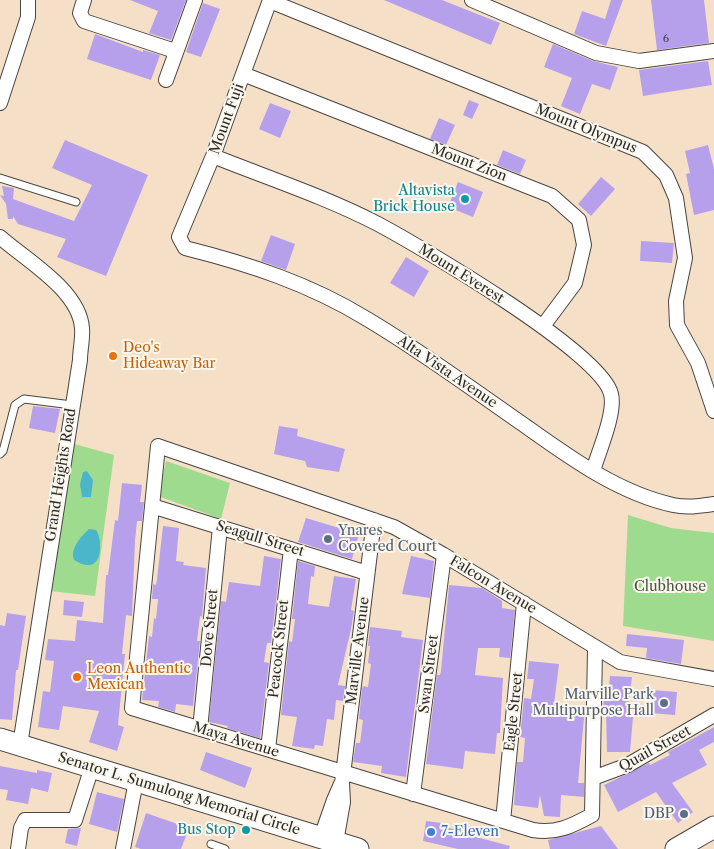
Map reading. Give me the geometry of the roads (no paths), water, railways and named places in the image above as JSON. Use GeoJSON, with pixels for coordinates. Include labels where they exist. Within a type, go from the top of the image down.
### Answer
{"type":"FeatureCollection","features":[{"type":"Feature","properties":{"kind":"main road","name":"Senator L. Sumulong Memorial Circle"},"geometry":{"type":"LineString","coordinates":[[0,739],[328,843],[358,849]]}},
{"type":"Feature","properties":{"kind":"main road"},"geometry":{"type":"LineString","coordinates":[[676,849],[714,828]]}},
{"type":"Feature","properties":{"kind":"street"},"geometry":{"type":"LineString","coordinates":[[0,103],[28,17],[28,0]]}},
{"type":"Feature","properties":{"kind":"street"},"geometry":{"type":"LineString","coordinates":[[84,0],[80,13],[84,21],[175,51]]}},
{"type":"Feature","properties":{"kind":"street"},"geometry":{"type":"LineString","coordinates":[[166,80],[195,0]]}},
{"type":"Feature","properties":{"kind":"street","name":"Mount Fuji"},"geometry":{"type":"LineString","coordinates":[[179,236],[214,156],[270,0]]}},
{"type":"Feature","properties":{"kind":"street","name":"Mount Olympus"},"geometry":{"type":"LineString","coordinates":[[270,0],[643,152],[666,175],[676,198],[685,258],[676,301],[677,325],[698,363],[714,411]]}},
{"type":"Feature","properties":{"kind":"street"},"geometry":{"type":"LineString","coordinates":[[472,0],[596,53],[639,61],[713,52]]}},
{"type":"Feature","properties":{"kind":"street","name":"Mount Zion"},"geometry":{"type":"LineString","coordinates":[[243,74],[552,196],[579,220],[584,245],[575,283],[543,326]]}},
{"type":"Feature","properties":{"kind":"street","name":"Mount Everest"},"geometry":{"type":"LineString","coordinates":[[214,156],[377,224],[461,273],[543,326],[601,375],[612,394],[610,414],[593,471]]}},
{"type":"Feature","properties":{"kind":"street","name":"Alta Vista Avenue"},"geometry":{"type":"LineString","coordinates":[[179,236],[185,248],[241,262],[312,289],[367,318],[593,471],[623,488],[672,505],[690,508],[714,504]]}},
{"type":"Feature","properties":{"kind":"street","name":"Grand Heights Road"},"geometry":{"type":"LineString","coordinates":[[0,237],[62,288],[76,307],[82,328],[80,360],[20,745]]}},
{"type":"Feature","properties":{"kind":"street","name":"Maya Avenue"},"geometry":{"type":"LineString","coordinates":[[158,446],[132,708],[268,749],[342,778],[414,794],[533,830],[553,832],[569,827],[592,815],[593,778]]}},
{"type":"Feature","properties":{"kind":"street","name":"Falcon Avenue"},"geometry":{"type":"LineString","coordinates":[[158,446],[374,520],[414,537],[524,603],[595,649],[629,665],[714,679]]}},
{"type":"Feature","properties":{"kind":"street","name":"Seagull Street"},"geometry":{"type":"LineString","coordinates":[[152,506],[367,573]]}},
{"type":"Feature","properties":{"kind":"street","name":"Marville Avenue"},"geometry":{"type":"LineString","coordinates":[[328,843],[334,800],[342,778],[374,520]]}},
{"type":"Feature","properties":{"kind":"street","name":"Dove Street"},"geometry":{"type":"LineString","coordinates":[[200,729],[220,527]]}},
{"type":"Feature","properties":{"kind":"street","name":"Peacock Street"},"geometry":{"type":"LineString","coordinates":[[268,749],[291,549]]}},
{"type":"Feature","properties":{"kind":"street","name":"Swan Street"},"geometry":{"type":"LineString","coordinates":[[414,794],[444,555]]}},
{"type":"Feature","properties":{"kind":"street","name":"Eagle Street"},"geometry":{"type":"LineString","coordinates":[[503,821],[524,603]]}},
{"type":"Feature","properties":{"kind":"street"},"geometry":{"type":"LineString","coordinates":[[593,778],[595,649]]}},
{"type":"Feature","properties":{"kind":"street","name":"Quail Street"},"geometry":{"type":"LineString","coordinates":[[593,778],[628,765],[714,715]]}},
{"type":"Feature","properties":{"kind":"street"},"geometry":{"type":"LineString","coordinates":[[18,849],[21,828],[25,820],[75,820],[92,767]]}},
{"type":"Feature","properties":{"kind":"street"},"geometry":{"type":"LineString","coordinates":[[123,849],[136,781]]}},
{"type":"Feature","properties":{"kind":"lane"},"geometry":{"type":"LineString","coordinates":[[0,178],[76,202]]}},
{"type":"Feature","properties":{"kind":"lane"},"geometry":{"type":"LineString","coordinates":[[0,454],[3,451],[15,405],[24,399],[72,405]]}},
{"type":"Feature","properties":{"kind":"lane"},"geometry":{"type":"LineString","coordinates":[[211,844],[225,849]]}},
{"type":"Feature","properties":{"kind":"water"},"geometry":{"type":"Polygon","coordinates":[[[87,471],[93,480],[91,497],[82,497],[80,484],[83,472],[87,471]]]}},
{"type":"Feature","properties":{"kind":"water"},"geometry":{"type":"Polygon","coordinates":[[[89,529],[96,530],[98,533],[100,553],[93,564],[88,565],[74,560],[73,556],[77,543],[89,529]]]}},
{"type":"Feature","properties":{"kind":"place","name":"Altavista Brick House"},"geometry":{"type":"Point","coordinates":[465,199]}},
{"type":"Feature","properties":{"kind":"place","name":"Deo's Hideaway Bar"},"geometry":{"type":"Point","coordinates":[113,356]}},
{"type":"Feature","properties":{"kind":"place","name":"Ynares Covered Court"},"geometry":{"type":"Point","coordinates":[328,539]}},
{"type":"Feature","properties":{"kind":"place","name":"Leon Authentic Mexican"},"geometry":{"type":"Point","coordinates":[77,677]}},
{"type":"Feature","properties":{"kind":"place","name":"Marville Park Multipurpose Hall"},"geometry":{"type":"Point","coordinates":[664,703]}},
{"type":"Feature","properties":{"kind":"place","name":"DBP"},"geometry":{"type":"Point","coordinates":[684,814]}},
{"type":"Feature","properties":{"kind":"place","name":"Bus Stop"},"geometry":{"type":"Point","coordinates":[246,830]}},
{"type":"Feature","properties":{"kind":"place","name":"7-Eleven"},"geometry":{"type":"Point","coordinates":[431,832]}},
{"type":"Feature","properties":{"kind":"park label","name":"Clubhouse"},"geometry":{"type":"Point","coordinates":[670,587]}}]}
